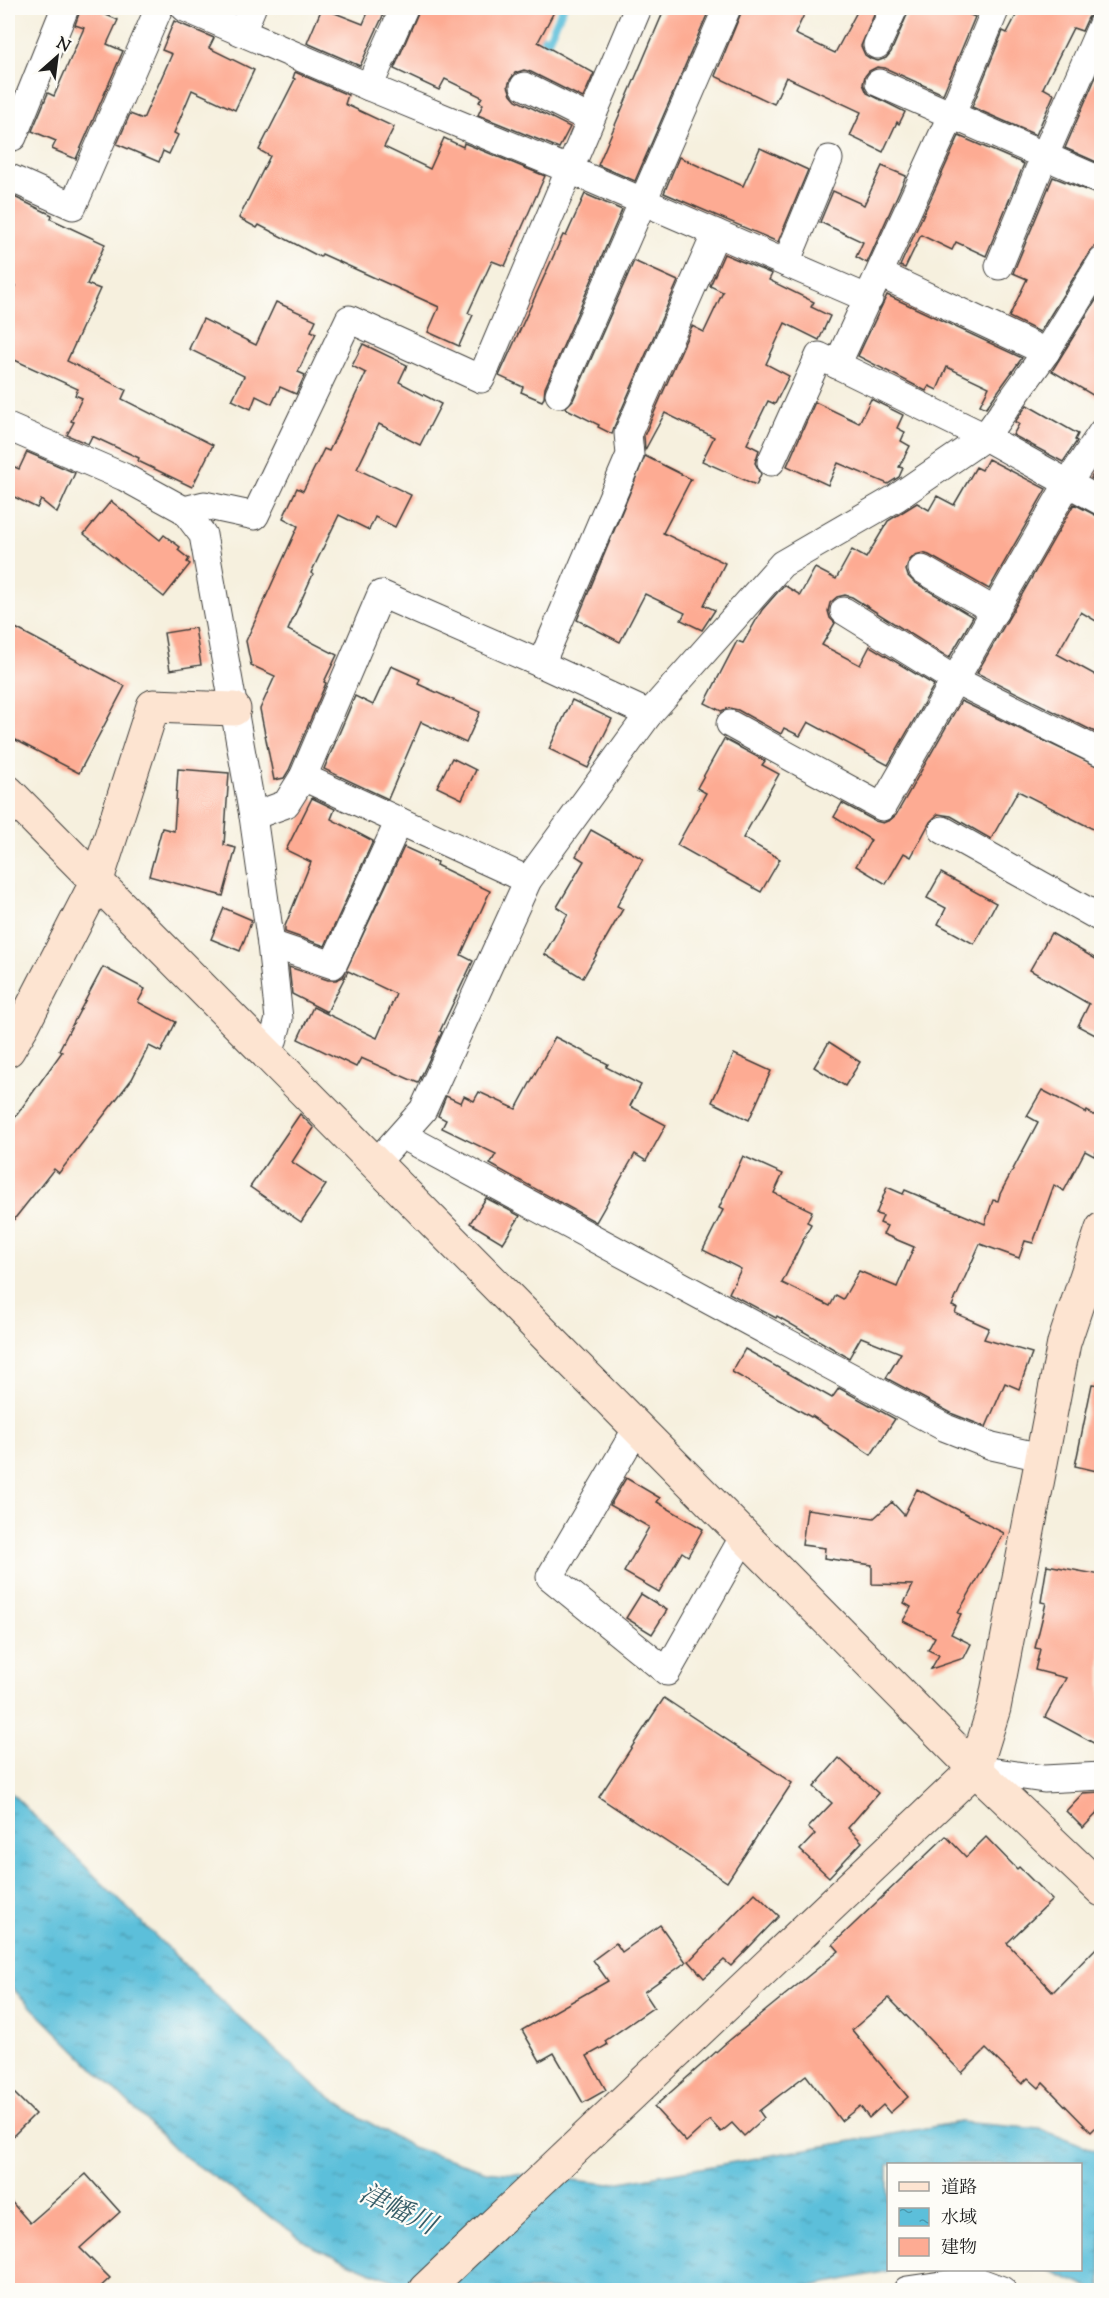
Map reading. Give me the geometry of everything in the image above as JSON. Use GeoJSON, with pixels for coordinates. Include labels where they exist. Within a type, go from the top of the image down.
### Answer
{"type":"FeatureCollection","features":[{"type":"Feature","properties":{"kind":"street"},"geometry":{"type":"LineString","coordinates":[[13,137],[65,8]]}},
{"type":"Feature","properties":{"kind":"street"},"geometry":{"type":"LineString","coordinates":[[8,177],[73,206],[159,8]]}},
{"type":"Feature","properties":{"kind":"street"},"geometry":{"type":"LineString","coordinates":[[185,8],[568,169],[868,299]]}},
{"type":"Feature","properties":{"kind":"street"},"geometry":{"type":"LineString","coordinates":[[242,32],[252,8]]}},
{"type":"Feature","properties":{"kind":"street"},"geometry":{"type":"LineString","coordinates":[[369,87],[404,8]]}},
{"type":"Feature","properties":{"kind":"street"},"geometry":{"type":"LineString","coordinates":[[184,510],[204,505],[255,516],[349,319],[482,379],[568,169],[638,8]]}},
{"type":"Feature","properties":{"kind":"street"},"geometry":{"type":"LineString","coordinates":[[559,394],[727,8]]}},
{"type":"Feature","properties":{"kind":"street"},"geometry":{"type":"LineString","coordinates":[[877,45],[894,8]]}},
{"type":"Feature","properties":{"kind":"street"},"geometry":{"type":"LineString","coordinates":[[837,365],[952,114],[996,8]]}},
{"type":"Feature","properties":{"kind":"street"},"geometry":{"type":"LineString","coordinates":[[999,266],[1101,24]]}},
{"type":"Feature","properties":{"kind":"street"},"geometry":{"type":"LineString","coordinates":[[879,83],[1101,181]]}},
{"type":"Feature","properties":{"kind":"street"},"geometry":{"type":"LineString","coordinates":[[524,86],[590,119]]}},
{"type":"Feature","properties":{"kind":"street"},"geometry":{"type":"LineString","coordinates":[[786,263],[830,159]]}},
{"type":"Feature","properties":{"kind":"street"},"geometry":{"type":"LineString","coordinates":[[541,664],[630,455],[628,433],[716,233]]}},
{"type":"Feature","properties":{"kind":"street"},"geometry":{"type":"LineString","coordinates":[[375,1164],[423,1110],[528,880],[649,714],[782,564],[896,498],[985,437],[1046,352],[1101,261]]}},
{"type":"Feature","properties":{"kind":"street"},"geometry":{"type":"LineString","coordinates":[[880,274],[1046,352]]}},
{"type":"Feature","properties":{"kind":"street"},"geometry":{"type":"LineString","coordinates":[[771,462],[774,430],[819,356],[985,437],[1101,502]]}},
{"type":"Feature","properties":{"kind":"street"},"geometry":{"type":"LineString","coordinates":[[8,427],[124,477],[184,510],[203,535],[253,816],[271,944],[279,1019],[269,1056]]}},
{"type":"Feature","properties":{"kind":"street"},"geometry":{"type":"LineString","coordinates":[[730,724],[882,807],[1068,483],[1101,432]]}},
{"type":"Feature","properties":{"kind":"street"},"geometry":{"type":"LineString","coordinates":[[922,569],[995,611]]}},
{"type":"Feature","properties":{"kind":"street"},"geometry":{"type":"LineString","coordinates":[[253,816],[286,804],[303,777],[381,594],[649,714]]}},
{"type":"Feature","properties":{"kind":"street"},"geometry":{"type":"LineString","coordinates":[[844,611],[955,680],[1101,753]]}},
{"type":"Feature","properties":{"kind":"street"},"geometry":{"type":"LineString","coordinates":[[8,1050],[96,883],[153,706],[234,709]]}},
{"type":"Feature","properties":{"kind":"street"},"geometry":{"type":"LineString","coordinates":[[303,777],[528,880]]}},
{"type":"Feature","properties":{"kind":"street"},"geometry":{"type":"LineString","coordinates":[[8,792],[744,1536],[975,1768],[1101,1890]]}},
{"type":"Feature","properties":{"kind":"street"},"geometry":{"type":"LineString","coordinates":[[271,944],[333,965],[399,821]]}},
{"type":"Feature","properties":{"kind":"street"},"geometry":{"type":"LineString","coordinates":[[943,830],[1101,919]]}},
{"type":"Feature","properties":{"kind":"street"},"geometry":{"type":"LineString","coordinates":[[402,1135],[946,1428],[992,1446],[1041,1457]]}},
{"type":"Feature","properties":{"kind":"street"},"geometry":{"type":"LineString","coordinates":[[425,2290],[975,1768],[994,1708],[1064,1343],[1101,1229]]}},
{"type":"Feature","properties":{"kind":"street"},"geometry":{"type":"LineString","coordinates":[[637,1428],[550,1577],[667,1672],[744,1536]]}},
{"type":"Feature","properties":{"kind":"street"},"geometry":{"type":"LineString","coordinates":[[975,1768],[1044,1779],[1101,1776]]}},
{"type":"Feature","properties":{"kind":"street"},"geometry":{"type":"LineString","coordinates":[[908,2290],[975,2280],[1002,2290]]}},
{"type":"Feature","properties":{"kind":"water","name":"津幡川"},"geometry":{"type":"Polygon","coordinates":[[[8,1790],[213,1993],[314,2086],[361,2118],[412,2147],[486,2171],[610,2184],[960,2122],[1040,2129],[1101,2152],[1101,2290],[1093,2290],[1051,2271],[1082,2271],[1082,2163],[887,2163],[888,2271],[792,2290],[423,2290],[384,2277],[315,2248],[177,2151],[8,1984],[8,1790]]]}},
{"type":"Feature","properties":{"kind":"building"},"geometry":{"type":"Polygon","coordinates":[[[81,8],[106,8],[104,14],[118,20],[107,44],[123,51],[76,159],[52,149],[56,141],[32,131],[48,93],[54,96],[84,28],[75,25],[81,8]]]}},
{"type":"Feature","properties":{"kind":"building"},"geometry":{"type":"Polygon","coordinates":[[[322,8],[363,24],[370,8],[386,9],[360,66],[307,43],[322,8]]]}},
{"type":"Feature","properties":{"kind":"building"},"geometry":{"type":"Polygon","coordinates":[[[420,8],[556,8],[538,42],[594,73],[583,98],[524,70],[515,73],[508,86],[516,100],[570,127],[559,148],[478,115],[483,104],[479,102],[482,97],[445,79],[439,90],[394,69],[420,8]]]}},
{"type":"Feature","properties":{"kind":"building"},"geometry":{"type":"Polygon","coordinates":[[[665,8],[710,8],[635,181],[598,165],[665,8]]]}},
{"type":"Feature","properties":{"kind":"building"},"geometry":{"type":"Polygon","coordinates":[[[743,8],[807,8],[795,34],[835,53],[859,8],[877,8],[861,46],[865,55],[878,61],[886,58],[891,52],[910,8],[955,8],[975,17],[943,94],[885,68],[877,67],[865,76],[863,84],[867,93],[905,112],[899,124],[897,122],[883,152],[850,136],[861,112],[786,77],[774,104],[715,76],[743,8]]]}},
{"type":"Feature","properties":{"kind":"building"},"geometry":{"type":"Polygon","coordinates":[[[1020,8],[1096,8],[1082,31],[1073,28],[1043,88],[1054,94],[1036,135],[972,107],[1003,31],[1007,33],[1020,8]]]}},
{"type":"Feature","properties":{"kind":"building"},"geometry":{"type":"Polygon","coordinates":[[[174,21],[214,38],[209,48],[254,70],[235,110],[192,90],[174,133],[178,135],[169,154],[163,151],[159,162],[117,144],[130,114],[143,119],[172,54],[162,50],[174,21]]]}},
{"type":"Feature","properties":{"kind":"building"},"geometry":{"type":"Polygon","coordinates":[[[1101,65],[1101,164],[1065,148],[1101,65]]]}},
{"type":"Feature","properties":{"kind":"building"},"geometry":{"type":"Polygon","coordinates":[[[295,72],[348,95],[345,104],[394,127],[384,147],[430,169],[444,138],[463,147],[464,143],[545,176],[505,266],[492,261],[468,313],[473,315],[459,346],[428,332],[439,307],[322,254],[320,257],[259,225],[257,228],[239,218],[270,156],[259,150],[295,79],[293,78],[295,72]]]}},
{"type":"Feature","properties":{"kind":"building"},"geometry":{"type":"Polygon","coordinates":[[[959,136],[1024,164],[986,256],[956,242],[952,250],[921,235],[905,268],[900,266],[959,136]]]}},
{"type":"Feature","properties":{"kind":"building"},"geometry":{"type":"Polygon","coordinates":[[[760,148],[808,170],[778,242],[664,193],[679,157],[743,186],[760,148]]]}},
{"type":"Feature","properties":{"kind":"building"},"geometry":{"type":"Polygon","coordinates":[[[882,166],[906,176],[867,263],[856,257],[863,242],[820,222],[833,191],[864,205],[882,166]]]}},
{"type":"Feature","properties":{"kind":"building"},"geometry":{"type":"Polygon","coordinates":[[[1053,177],[1101,196],[1101,245],[1094,247],[1089,253],[1040,332],[1009,317],[1027,279],[1013,273],[1053,177]]]}},
{"type":"Feature","properties":{"kind":"building"},"geometry":{"type":"Polygon","coordinates":[[[8,194],[52,215],[51,219],[105,244],[87,284],[100,289],[67,361],[126,390],[122,399],[213,445],[192,487],[92,436],[88,444],[67,435],[82,398],[75,395],[78,389],[8,357],[8,304],[16,286],[8,282],[8,194]]]}},
{"type":"Feature","properties":{"kind":"building"},"geometry":{"type":"Polygon","coordinates":[[[585,194],[622,210],[545,388],[542,401],[521,392],[523,387],[499,376],[563,235],[566,236],[585,194]]]}},
{"type":"Feature","properties":{"kind":"building"},"geometry":{"type":"Polygon","coordinates":[[[724,254],[772,274],[769,280],[814,302],[811,307],[830,316],[819,340],[785,323],[766,364],[789,376],[775,404],[768,401],[747,444],[759,450],[755,463],[761,474],[756,485],[702,461],[714,437],[665,413],[645,450],[644,436],[692,326],[704,332],[723,292],[710,286],[724,254]]]}},
{"type":"Feature","properties":{"kind":"building"},"geometry":{"type":"Polygon","coordinates":[[[634,261],[678,281],[612,434],[565,408],[573,400],[634,261]]]}},
{"type":"Feature","properties":{"kind":"building"},"geometry":{"type":"Polygon","coordinates":[[[1101,292],[1101,400],[1052,371],[1101,292]]]}},
{"type":"Feature","properties":{"kind":"building"},"geometry":{"type":"Polygon","coordinates":[[[887,295],[1022,358],[986,408],[980,405],[989,387],[947,367],[937,390],[929,386],[926,391],[858,356],[887,295]]]}},
{"type":"Feature","properties":{"kind":"building"},"geometry":{"type":"Polygon","coordinates":[[[276,302],[316,320],[311,331],[316,333],[298,372],[305,375],[296,394],[280,387],[272,404],[256,396],[251,409],[232,400],[244,376],[189,349],[203,319],[256,345],[276,302]]]}},
{"type":"Feature","properties":{"kind":"building"},"geometry":{"type":"Polygon","coordinates":[[[363,344],[407,365],[399,382],[441,404],[420,445],[379,424],[357,469],[411,495],[395,527],[375,517],[369,530],[339,515],[311,573],[313,574],[288,630],[337,655],[289,770],[284,778],[274,780],[260,709],[275,676],[251,665],[246,641],[298,526],[283,518],[297,488],[303,491],[324,449],[329,451],[366,373],[352,366],[363,344]]]}},
{"type":"Feature","properties":{"kind":"building"},"geometry":{"type":"Polygon","coordinates":[[[871,399],[903,415],[897,428],[905,432],[901,441],[910,446],[899,467],[903,468],[899,477],[888,484],[838,463],[828,485],[787,466],[815,402],[859,423],[871,399]]]}},
{"type":"Feature","properties":{"kind":"building"},"geometry":{"type":"Polygon","coordinates":[[[1027,405],[1078,434],[1075,440],[1077,441],[1063,462],[1013,435],[1019,424],[1015,422],[1027,405]]]}},
{"type":"Feature","properties":{"kind":"building"},"geometry":{"type":"Polygon","coordinates":[[[27,452],[75,473],[57,513],[41,500],[37,508],[8,494],[8,464],[19,469],[27,452]]]}},
{"type":"Feature","properties":{"kind":"building"},"geometry":{"type":"Polygon","coordinates":[[[645,456],[691,479],[663,533],[725,563],[704,605],[715,610],[702,630],[681,620],[685,613],[645,594],[620,642],[577,620],[645,456]]]}},
{"type":"Feature","properties":{"kind":"building"},"geometry":{"type":"Polygon","coordinates":[[[988,459],[1046,489],[989,589],[929,555],[923,553],[915,555],[909,561],[906,570],[914,582],[973,617],[949,658],[852,597],[845,595],[837,597],[830,603],[828,611],[835,623],[822,645],[860,665],[870,646],[934,685],[888,765],[808,722],[800,736],[784,728],[781,734],[738,710],[729,708],[721,711],[705,703],[737,641],[743,643],[762,610],[784,585],[800,595],[815,568],[836,579],[852,550],[866,558],[888,521],[917,503],[929,510],[937,496],[954,505],[976,467],[982,470],[988,459]]]}},
{"type":"Feature","properties":{"kind":"building"},"geometry":{"type":"Polygon","coordinates":[[[1101,461],[1101,484],[1091,478],[1101,461]]]}},
{"type":"Feature","properties":{"kind":"building"},"geometry":{"type":"Polygon","coordinates":[[[111,501],[160,540],[164,535],[180,547],[178,550],[189,559],[187,562],[190,564],[164,597],[84,534],[111,501]]]}},
{"type":"Feature","properties":{"kind":"building"},"geometry":{"type":"Polygon","coordinates":[[[1074,504],[1101,518],[1101,624],[1081,612],[1057,654],[1101,678],[1101,735],[977,673],[1074,504]]]}},
{"type":"Feature","properties":{"kind":"building"},"geometry":{"type":"Polygon","coordinates":[[[8,624],[125,686],[79,773],[8,736],[8,624]]]}},
{"type":"Feature","properties":{"kind":"building"},"geometry":{"type":"Polygon","coordinates":[[[195,628],[201,665],[170,670],[164,633],[195,628]]]}},
{"type":"Feature","properties":{"kind":"building"},"geometry":{"type":"Polygon","coordinates":[[[391,666],[420,679],[418,684],[480,712],[466,743],[421,722],[388,799],[324,769],[355,696],[373,705],[391,666]]]}},
{"type":"Feature","properties":{"kind":"building"},"geometry":{"type":"Polygon","coordinates":[[[572,700],[612,719],[588,768],[549,749],[572,700]]]}},
{"type":"Feature","properties":{"kind":"building"},"geometry":{"type":"Polygon","coordinates":[[[961,701],[1101,768],[1101,833],[1018,791],[991,839],[951,816],[938,814],[930,822],[911,857],[904,853],[886,884],[856,866],[871,840],[834,817],[842,803],[883,823],[896,815],[961,701]]]}},
{"type":"Feature","properties":{"kind":"building"},"geometry":{"type":"Polygon","coordinates":[[[724,739],[765,761],[762,765],[779,774],[743,838],[780,859],[761,892],[677,845],[706,793],[697,788],[724,739]]]}},
{"type":"Feature","properties":{"kind":"building"},"geometry":{"type":"Polygon","coordinates":[[[452,758],[476,770],[462,799],[437,787],[452,758]]]}},
{"type":"Feature","properties":{"kind":"building"},"geometry":{"type":"Polygon","coordinates":[[[178,769],[229,773],[224,845],[236,848],[223,896],[149,876],[162,828],[174,831],[178,769]]]}},
{"type":"Feature","properties":{"kind":"building"},"geometry":{"type":"Polygon","coordinates":[[[312,798],[335,809],[331,819],[373,841],[325,946],[285,932],[285,926],[311,862],[286,850],[312,798]]]}},
{"type":"Feature","properties":{"kind":"building"},"geometry":{"type":"Polygon","coordinates":[[[591,830],[643,859],[617,906],[623,909],[583,978],[544,954],[568,914],[557,907],[584,861],[576,856],[591,830]]]}},
{"type":"Feature","properties":{"kind":"building"},"geometry":{"type":"Polygon","coordinates":[[[404,847],[490,891],[461,955],[473,961],[418,1083],[361,1058],[356,1067],[298,1039],[313,1007],[377,1038],[396,994],[348,971],[327,1012],[292,994],[289,967],[328,980],[343,977],[404,847]]]}},
{"type":"Feature","properties":{"kind":"building"},"geometry":{"type":"Polygon","coordinates":[[[941,873],[996,903],[974,944],[938,924],[946,908],[927,898],[941,873]]]}},
{"type":"Feature","properties":{"kind":"building"},"geometry":{"type":"Polygon","coordinates":[[[224,908],[252,920],[240,951],[211,939],[224,908]]]}},
{"type":"Feature","properties":{"kind":"building"},"geometry":{"type":"Polygon","coordinates":[[[1051,933],[1101,962],[1101,1038],[1078,1026],[1089,1004],[1030,970],[1051,933]]]}},
{"type":"Feature","properties":{"kind":"building"},"geometry":{"type":"Polygon","coordinates":[[[103,967],[145,989],[138,1002],[176,1022],[161,1052],[149,1046],[132,1079],[59,1173],[54,1169],[8,1227],[8,1127],[62,1052],[59,1050],[103,967]]]}},
{"type":"Feature","properties":{"kind":"building"},"geometry":{"type":"Polygon","coordinates":[[[555,1037],[608,1064],[606,1067],[641,1085],[630,1106],[666,1125],[646,1161],[635,1154],[596,1222],[490,1164],[496,1154],[442,1128],[446,1120],[438,1116],[446,1096],[461,1103],[464,1096],[474,1101],[479,1092],[516,1109],[555,1037]]]}},
{"type":"Feature","properties":{"kind":"building"},"geometry":{"type":"Polygon","coordinates":[[[829,1042],[860,1062],[845,1086],[814,1067],[829,1042]]]}},
{"type":"Feature","properties":{"kind":"building"},"geometry":{"type":"Polygon","coordinates":[[[734,1054],[771,1071],[749,1120],[712,1102],[734,1054]]]}},
{"type":"Feature","properties":{"kind":"building"},"geometry":{"type":"Polygon","coordinates":[[[1042,1090],[1101,1119],[1101,1142],[1094,1156],[1085,1151],[1064,1191],[1054,1185],[1033,1243],[1025,1241],[1019,1258],[980,1244],[952,1306],[957,1308],[955,1313],[989,1328],[984,1339],[1032,1353],[1019,1389],[1005,1383],[986,1427],[953,1414],[886,1378],[901,1353],[861,1337],[849,1358],[777,1316],[776,1318],[729,1293],[741,1269],[703,1250],[723,1210],[719,1208],[743,1156],[783,1174],[774,1193],[812,1211],[807,1222],[811,1224],[782,1283],[830,1306],[836,1295],[843,1299],[859,1271],[897,1287],[914,1247],[883,1234],[887,1226],[880,1223],[883,1216],[876,1214],[887,1187],[903,1194],[905,1190],[985,1224],[993,1200],[998,1201],[1038,1122],[1027,1116],[1042,1090]]]}},
{"type":"Feature","properties":{"kind":"building"},"geometry":{"type":"Polygon","coordinates":[[[300,1114],[314,1128],[292,1162],[326,1185],[301,1222],[250,1187],[300,1114]]]}},
{"type":"Feature","properties":{"kind":"building"},"geometry":{"type":"Polygon","coordinates":[[[486,1198],[520,1216],[503,1243],[470,1223],[486,1198]]]}},
{"type":"Feature","properties":{"kind":"building"},"geometry":{"type":"Polygon","coordinates":[[[745,1349],[832,1398],[839,1388],[895,1419],[871,1455],[812,1416],[732,1372],[745,1349]]]}},
{"type":"Feature","properties":{"kind":"building"},"geometry":{"type":"Polygon","coordinates":[[[1092,1384],[1101,1385],[1101,1472],[1075,1466],[1092,1384]]]}},
{"type":"Feature","properties":{"kind":"building"},"geometry":{"type":"Polygon","coordinates":[[[626,1478],[660,1498],[657,1502],[703,1529],[688,1556],[682,1552],[659,1592],[624,1572],[649,1527],[610,1505],[626,1478]]]}},
{"type":"Feature","properties":{"kind":"building"},"geometry":{"type":"Polygon","coordinates":[[[917,1489],[1004,1533],[958,1613],[961,1614],[951,1634],[971,1644],[964,1658],[931,1669],[939,1655],[928,1650],[935,1637],[903,1621],[911,1607],[904,1603],[913,1585],[872,1584],[872,1565],[824,1558],[825,1548],[802,1545],[807,1509],[874,1518],[892,1502],[904,1515],[917,1489]]]}},
{"type":"Feature","properties":{"kind":"building"},"geometry":{"type":"Polygon","coordinates":[[[1047,1565],[1101,1575],[1101,1747],[1045,1717],[1066,1678],[1035,1670],[1040,1649],[1035,1648],[1046,1603],[1041,1602],[1047,1565]]]}},
{"type":"Feature","properties":{"kind":"building"},"geometry":{"type":"Polygon","coordinates":[[[641,1594],[667,1610],[652,1634],[626,1618],[641,1594]]]}},
{"type":"Feature","properties":{"kind":"building"},"geometry":{"type":"Polygon","coordinates":[[[664,1698],[792,1783],[727,1882],[599,1797],[664,1698]]]}},
{"type":"Feature","properties":{"kind":"building"},"geometry":{"type":"Polygon","coordinates":[[[839,1758],[878,1793],[848,1828],[862,1842],[829,1877],[800,1850],[815,1834],[808,1828],[832,1803],[814,1787],[839,1758]]]}},
{"type":"Feature","properties":{"kind":"building"},"geometry":{"type":"Polygon","coordinates":[[[1101,1792],[1101,1809],[1083,1828],[1066,1811],[1083,1793],[1101,1792]]]}},
{"type":"Feature","properties":{"kind":"building"},"geometry":{"type":"Polygon","coordinates":[[[946,1836],[966,1857],[986,1837],[1052,1900],[1007,1943],[1053,1992],[1101,1943],[1101,2122],[1091,2132],[1043,2083],[1039,2088],[1028,2078],[1022,2084],[986,2049],[962,2073],[889,1998],[852,2030],[908,2097],[890,2113],[883,2105],[869,2118],[860,2106],[841,2121],[806,2075],[759,2111],[764,2118],[744,2136],[732,2123],[721,2132],[710,2120],[686,2142],[654,2107],[726,2043],[839,1951],[833,1944],[946,1836]]]}},
{"type":"Feature","properties":{"kind":"building"},"geometry":{"type":"Polygon","coordinates":[[[755,1893],[779,1916],[731,1966],[724,1960],[704,1978],[689,1961],[755,1893]]]}},
{"type":"Feature","properties":{"kind":"building"},"geometry":{"type":"Polygon","coordinates":[[[660,1925],[686,1962],[644,1992],[654,2007],[605,2041],[607,2045],[587,2056],[606,2090],[583,2103],[554,2053],[540,2061],[522,2030],[608,1981],[593,1960],[616,1943],[622,1952],[660,1925]]]}},
{"type":"Feature","properties":{"kind":"building"},"geometry":{"type":"Polygon","coordinates":[[[8,2087],[35,2114],[8,2141],[8,2087]]]}},
{"type":"Feature","properties":{"kind":"building"},"geometry":{"type":"Polygon","coordinates":[[[86,2174],[120,2212],[80,2248],[110,2278],[97,2290],[8,2290],[8,2198],[30,2223],[86,2174]]]}},
{"type":"Feature","properties":{"kind":"waterway"},"geometry":{"type":"LineString","coordinates":[[531,32],[548,40],[563,8]]}}]}
